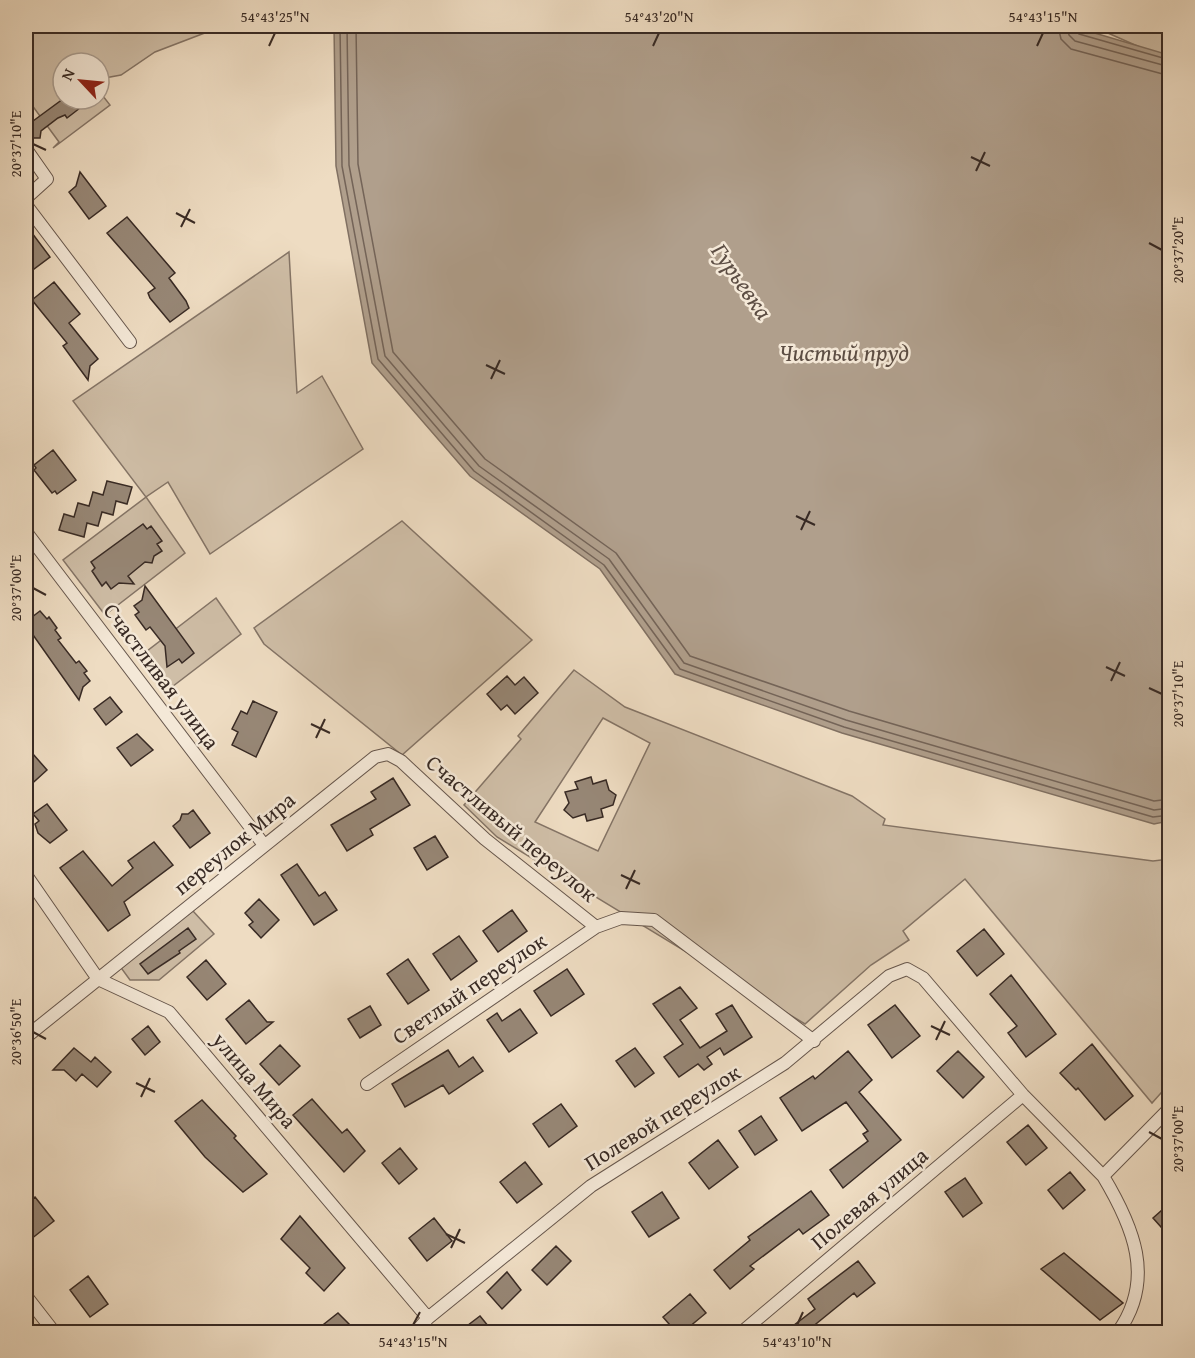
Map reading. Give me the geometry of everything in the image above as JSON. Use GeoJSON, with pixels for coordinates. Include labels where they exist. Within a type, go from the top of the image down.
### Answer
{"type":"FeatureCollection","features":[{"type":"Feature","properties":{"kind":"street"},"geometry":{"type":"LineString","coordinates":[[26,149],[47,179],[26,198]]}},
{"type":"Feature","properties":{"kind":"street"},"geometry":{"type":"LineString","coordinates":[[26,205],[130,342]]}},
{"type":"Feature","properties":{"kind":"street","name":"Счастливая улица"},"geometry":{"type":"LineString","coordinates":[[26,532],[264,845]]}},
{"type":"Feature","properties":{"kind":"street","name":"переулок Мира"},"geometry":{"type":"LineString","coordinates":[[26,1037],[375,757],[388,754],[400,761]]}},
{"type":"Feature","properties":{"kind":"street","name":"Счастливый переулок"},"geometry":{"type":"LineString","coordinates":[[400,761],[485,839],[596,927]]}},
{"type":"Feature","properties":{"kind":"street"},"geometry":{"type":"LineString","coordinates":[[26,874],[98,980]]}},
{"type":"Feature","properties":{"kind":"street","name":"Светлый переулок"},"geometry":{"type":"LineString","coordinates":[[367,1084],[596,927],[621,918],[654,920],[814,1041]]}},
{"type":"Feature","properties":{"kind":"street","name":"Полевой переулок"},"geometry":{"type":"LineString","coordinates":[[428,1318],[591,1186],[692,1124],[814,1041],[889,976],[907,969],[923,978],[1023,1095]]}},
{"type":"Feature","properties":{"kind":"street","name":"улица Мира"},"geometry":{"type":"LineString","coordinates":[[98,980],[169,1012],[428,1318]]}},
{"type":"Feature","properties":{"kind":"street"},"geometry":{"type":"LineString","coordinates":[[1023,1095],[1103,1176],[1125,1213],[1134,1246],[1137,1292],[1128,1319],[1118,1332]]}},
{"type":"Feature","properties":{"kind":"street","name":"Полевая улица"},"geometry":{"type":"LineString","coordinates":[[742,1332],[1023,1095]]}},
{"type":"Feature","properties":{"kind":"street"},"geometry":{"type":"LineString","coordinates":[[1103,1176],[1170,1108]]}},
{"type":"Feature","properties":{"kind":"street"},"geometry":{"type":"LineString","coordinates":[[26,1296],[54,1332]]}},
{"type":"Feature","properties":{"kind":"street"},"geometry":{"type":"LineString","coordinates":[[416,1332],[428,1318]]}},
{"type":"Feature","properties":{"kind":"shaded area"},"geometry":{"type":"Polygon","coordinates":[[[26,26],[223,26],[155,52],[121,75],[111,77],[111,51],[51,51],[51,111],[102,111],[53,148],[59,142],[26,97],[26,26]]]}},
{"type":"Feature","properties":{"kind":"shaded area"},"geometry":{"type":"Polygon","coordinates":[[[1092,26],[1169,26],[1169,60],[1092,26]]]}},
{"type":"Feature","properties":{"kind":"shaded area"},"geometry":{"type":"Polygon","coordinates":[[[289,252],[297,393],[322,376],[363,449],[210,554],[168,482],[146,497],[73,401],[289,252]]]}},
{"type":"Feature","properties":{"kind":"shaded area"},"geometry":{"type":"Polygon","coordinates":[[[146,497],[185,553],[105,615],[63,560],[146,497]]]}},
{"type":"Feature","properties":{"kind":"shaded area"},"geometry":{"type":"Polygon","coordinates":[[[402,521],[532,640],[402,755],[264,644],[254,628],[402,521]]]}},
{"type":"Feature","properties":{"kind":"shaded area"},"geometry":{"type":"Polygon","coordinates":[[[216,598],[241,634],[164,693],[138,658],[216,598]]]}},
{"type":"Feature","properties":{"kind":"shaded area"},"geometry":{"type":"Polygon","coordinates":[[[574,670],[625,707],[852,796],[885,819],[883,825],[1153,861],[1169,859],[1169,1084],[1152,1103],[965,879],[903,931],[909,940],[871,965],[805,1024],[497,837],[464,805],[521,739],[518,736],[574,670]],[[603,718],[535,822],[598,851],[650,743],[603,718]]]}},
{"type":"Feature","properties":{"kind":"shaded area"},"geometry":{"type":"Polygon","coordinates":[[[193,911],[214,934],[159,980],[130,980],[119,965],[193,911]]]}},
{"type":"Feature","properties":{"kind":"water","name":"Чистый пруд"},"geometry":{"type":"Polygon","coordinates":[[[334,26],[1071,26],[1169,55],[1169,821],[1154,824],[842,733],[675,674],[600,569],[470,476],[372,363],[336,166],[334,26]]]}},
{"type":"Feature","properties":{"kind":"building"},"geometry":{"type":"Polygon","coordinates":[[[51,108],[51,111],[76,111],[67,118],[65,115],[58,118],[41,131],[40,138],[26,138],[26,111],[33,121],[51,108]]]}},
{"type":"Feature","properties":{"kind":"building"},"geometry":{"type":"Polygon","coordinates":[[[80,172],[106,206],[89,219],[69,192],[76,186],[80,172]]]}},
{"type":"Feature","properties":{"kind":"building"},"geometry":{"type":"Polygon","coordinates":[[[127,217],[175,273],[169,278],[189,308],[170,322],[150,298],[148,293],[155,288],[107,233],[127,217]]]}},
{"type":"Feature","properties":{"kind":"building"},"geometry":{"type":"Polygon","coordinates":[[[26,225],[50,257],[26,275],[26,225]]]}},
{"type":"Feature","properties":{"kind":"building"},"geometry":{"type":"Polygon","coordinates":[[[54,282],[80,314],[69,323],[98,359],[90,366],[88,380],[63,346],[67,343],[32,300],[54,282]]]}},
{"type":"Feature","properties":{"kind":"building"},"geometry":{"type":"Polygon","coordinates":[[[53,450],[76,480],[57,494],[55,491],[52,493],[34,470],[36,468],[34,465],[53,450]]]}},
{"type":"Feature","properties":{"kind":"building"},"geometry":{"type":"Polygon","coordinates":[[[107,481],[132,487],[127,504],[116,501],[113,515],[102,512],[98,526],[87,523],[84,537],[59,530],[64,514],[74,517],[78,503],[89,506],[93,492],[103,495],[107,481]]]}},
{"type":"Feature","properties":{"kind":"building"},"geometry":{"type":"Polygon","coordinates":[[[143,524],[147,529],[151,526],[162,541],[157,544],[162,551],[154,556],[152,563],[145,562],[128,576],[134,584],[119,583],[111,589],[106,582],[102,586],[92,571],[95,568],[91,562],[143,524]]]}},
{"type":"Feature","properties":{"kind":"building"},"geometry":{"type":"Polygon","coordinates":[[[145,586],[194,653],[182,663],[179,659],[167,667],[165,646],[150,627],[146,630],[135,615],[139,612],[134,606],[142,600],[145,586]]]}},
{"type":"Feature","properties":{"kind":"building"},"geometry":{"type":"Polygon","coordinates":[[[40,611],[47,619],[49,617],[57,628],[55,630],[61,638],[58,640],[76,663],[79,661],[87,671],[84,673],[90,681],[83,687],[79,700],[26,625],[26,616],[32,617],[40,611]]]}},
{"type":"Feature","properties":{"kind":"building"},"geometry":{"type":"Polygon","coordinates":[[[507,676],[515,685],[524,677],[538,693],[515,714],[507,705],[501,710],[487,694],[507,676]]]}},
{"type":"Feature","properties":{"kind":"building"},"geometry":{"type":"Polygon","coordinates":[[[110,697],[122,712],[106,725],[94,709],[110,697]]]}},
{"type":"Feature","properties":{"kind":"building"},"geometry":{"type":"Polygon","coordinates":[[[253,701],[277,712],[256,757],[232,745],[238,732],[232,729],[241,711],[247,714],[253,701]]]}},
{"type":"Feature","properties":{"kind":"building"},"geometry":{"type":"Polygon","coordinates":[[[137,734],[153,750],[131,766],[117,748],[137,734]]]}},
{"type":"Feature","properties":{"kind":"building"},"geometry":{"type":"Polygon","coordinates":[[[26,746],[47,770],[26,789],[26,746]]]}},
{"type":"Feature","properties":{"kind":"building"},"geometry":{"type":"Polygon","coordinates":[[[591,777],[593,784],[606,780],[609,790],[616,795],[613,805],[601,809],[603,817],[587,821],[585,814],[573,818],[564,810],[569,803],[565,792],[578,789],[575,782],[591,777]]]}},
{"type":"Feature","properties":{"kind":"building"},"geometry":{"type":"Polygon","coordinates":[[[393,778],[410,805],[370,829],[373,835],[347,851],[331,825],[376,799],[371,792],[393,778]]]}},
{"type":"Feature","properties":{"kind":"building"},"geometry":{"type":"Polygon","coordinates":[[[47,804],[67,830],[50,843],[38,833],[35,824],[39,821],[33,814],[47,804]]]}},
{"type":"Feature","properties":{"kind":"building"},"geometry":{"type":"Polygon","coordinates":[[[193,810],[210,833],[190,848],[173,826],[180,820],[182,814],[188,814],[193,810]]]}},
{"type":"Feature","properties":{"kind":"building"},"geometry":{"type":"Polygon","coordinates":[[[435,836],[448,857],[427,870],[414,848],[435,836]]]}},
{"type":"Feature","properties":{"kind":"building"},"geometry":{"type":"Polygon","coordinates":[[[154,842],[173,865],[124,902],[130,915],[108,931],[60,868],[83,851],[112,886],[133,868],[128,861],[154,842]]]}},
{"type":"Feature","properties":{"kind":"building"},"geometry":{"type":"Polygon","coordinates":[[[297,864],[319,896],[325,892],[337,910],[314,925],[281,875],[297,864]]]}},
{"type":"Feature","properties":{"kind":"building"},"geometry":{"type":"Polygon","coordinates":[[[259,899],[279,920],[261,938],[249,925],[253,922],[245,913],[259,899]]]}},
{"type":"Feature","properties":{"kind":"building"},"geometry":{"type":"Polygon","coordinates":[[[512,910],[527,931],[498,952],[483,931],[512,910]]]}},
{"type":"Feature","properties":{"kind":"building"},"geometry":{"type":"Polygon","coordinates":[[[188,928],[196,939],[179,951],[180,953],[148,974],[140,964],[188,928]]]}},
{"type":"Feature","properties":{"kind":"building"},"geometry":{"type":"Polygon","coordinates":[[[984,929],[1004,954],[977,976],[957,951],[984,929]]]}},
{"type":"Feature","properties":{"kind":"building"},"geometry":{"type":"Polygon","coordinates":[[[459,936],[477,961],[451,980],[433,954],[459,936]]]}},
{"type":"Feature","properties":{"kind":"building"},"geometry":{"type":"Polygon","coordinates":[[[408,959],[429,990],[408,1004],[387,974],[408,959]]]}},
{"type":"Feature","properties":{"kind":"building"},"geometry":{"type":"Polygon","coordinates":[[[206,960],[226,984],[207,1000],[187,977],[206,960]]]}},
{"type":"Feature","properties":{"kind":"building"},"geometry":{"type":"Polygon","coordinates":[[[567,969],[584,994],[551,1016],[534,991],[567,969]]]}},
{"type":"Feature","properties":{"kind":"building"},"geometry":{"type":"Polygon","coordinates":[[[1011,975],[1056,1034],[1026,1057],[1008,1033],[1017,1026],[990,994],[1011,975]]]}},
{"type":"Feature","properties":{"kind":"building"},"geometry":{"type":"Polygon","coordinates":[[[680,987],[697,1008],[680,1020],[700,1048],[727,1031],[716,1014],[732,1005],[752,1037],[724,1055],[720,1048],[707,1057],[712,1064],[704,1070],[698,1064],[679,1077],[664,1057],[683,1044],[653,1004],[680,987]]]}},
{"type":"Feature","properties":{"kind":"building"},"geometry":{"type":"Polygon","coordinates":[[[249,1000],[267,1022],[273,1022],[246,1044],[226,1019],[249,1000]]]}},
{"type":"Feature","properties":{"kind":"building"},"geometry":{"type":"Polygon","coordinates":[[[895,1005],[920,1036],[892,1058],[868,1025],[895,1005]]]}},
{"type":"Feature","properties":{"kind":"building"},"geometry":{"type":"Polygon","coordinates":[[[370,1006],[381,1025],[360,1038],[348,1019],[370,1006]]]}},
{"type":"Feature","properties":{"kind":"building"},"geometry":{"type":"Polygon","coordinates":[[[520,1009],[537,1033],[509,1052],[487,1020],[497,1013],[502,1021],[520,1009]]]}},
{"type":"Feature","properties":{"kind":"building"},"geometry":{"type":"Polygon","coordinates":[[[148,1026],[160,1042],[145,1055],[132,1039],[148,1026]]]}},
{"type":"Feature","properties":{"kind":"building"},"geometry":{"type":"Polygon","coordinates":[[[1092,1044],[1133,1096],[1105,1120],[1078,1088],[1076,1090],[1060,1073],[1092,1044]]]}},
{"type":"Feature","properties":{"kind":"building"},"geometry":{"type":"Polygon","coordinates":[[[280,1045],[300,1066],[279,1085],[260,1064],[280,1045]]]}},
{"type":"Feature","properties":{"kind":"building"},"geometry":{"type":"Polygon","coordinates":[[[74,1048],[91,1062],[95,1057],[111,1072],[97,1087],[82,1074],[76,1081],[64,1070],[53,1070],[74,1048]]]}},
{"type":"Feature","properties":{"kind":"building"},"geometry":{"type":"Polygon","coordinates":[[[635,1048],[654,1073],[635,1087],[616,1061],[635,1048]]]}},
{"type":"Feature","properties":{"kind":"building"},"geometry":{"type":"Polygon","coordinates":[[[448,1050],[459,1067],[473,1057],[483,1071],[449,1094],[443,1085],[405,1107],[392,1084],[448,1050]]]}},
{"type":"Feature","properties":{"kind":"building"},"geometry":{"type":"Polygon","coordinates":[[[848,1051],[872,1080],[859,1092],[901,1140],[843,1188],[830,1170],[868,1141],[863,1134],[868,1131],[846,1102],[802,1131],[780,1098],[813,1076],[815,1079],[848,1051]]]}},
{"type":"Feature","properties":{"kind":"building"},"geometry":{"type":"Polygon","coordinates":[[[958,1051],[984,1077],[963,1098],[937,1071],[958,1051]]]}},
{"type":"Feature","properties":{"kind":"building"},"geometry":{"type":"Polygon","coordinates":[[[312,1099],[342,1133],[347,1129],[365,1151],[344,1172],[293,1115],[312,1099]]]}},
{"type":"Feature","properties":{"kind":"building"},"geometry":{"type":"Polygon","coordinates":[[[202,1100],[267,1174],[243,1192],[205,1157],[175,1121],[202,1100]]]}},
{"type":"Feature","properties":{"kind":"building"},"geometry":{"type":"Polygon","coordinates":[[[561,1104],[577,1126],[549,1147],[533,1124],[561,1104]]]}},
{"type":"Feature","properties":{"kind":"building"},"geometry":{"type":"Polygon","coordinates":[[[761,1116],[777,1140],[755,1155],[739,1131],[761,1116]]]}},
{"type":"Feature","properties":{"kind":"building"},"geometry":{"type":"Polygon","coordinates":[[[1028,1125],[1047,1148],[1026,1165],[1007,1142],[1028,1125]]]}},
{"type":"Feature","properties":{"kind":"building"},"geometry":{"type":"Polygon","coordinates":[[[718,1140],[738,1167],[709,1189],[689,1163],[718,1140]]]}},
{"type":"Feature","properties":{"kind":"building"},"geometry":{"type":"Polygon","coordinates":[[[400,1148],[417,1169],[399,1184],[382,1163],[400,1148]]]}},
{"type":"Feature","properties":{"kind":"building"},"geometry":{"type":"Polygon","coordinates":[[[525,1162],[542,1184],[517,1203],[500,1182],[525,1162]]]}},
{"type":"Feature","properties":{"kind":"building"},"geometry":{"type":"Polygon","coordinates":[[[1070,1172],[1085,1190],[1063,1209],[1048,1190],[1070,1172]]]}},
{"type":"Feature","properties":{"kind":"building"},"geometry":{"type":"Polygon","coordinates":[[[965,1178],[982,1203],[963,1217],[945,1192],[965,1178]]]}},
{"type":"Feature","properties":{"kind":"building"},"geometry":{"type":"Polygon","coordinates":[[[811,1191],[829,1215],[803,1234],[799,1229],[750,1266],[754,1269],[730,1289],[714,1270],[750,1240],[748,1237],[811,1191]]]}},
{"type":"Feature","properties":{"kind":"building"},"geometry":{"type":"Polygon","coordinates":[[[662,1192],[679,1218],[649,1237],[632,1212],[662,1192]]]}},
{"type":"Feature","properties":{"kind":"building"},"geometry":{"type":"Polygon","coordinates":[[[35,1197],[54,1221],[26,1243],[26,1204],[35,1197]]]}},
{"type":"Feature","properties":{"kind":"building"},"geometry":{"type":"Polygon","coordinates":[[[1170,1203],[1170,1237],[1153,1218],[1170,1203]]]}},
{"type":"Feature","properties":{"kind":"building"},"geometry":{"type":"Polygon","coordinates":[[[300,1216],[345,1268],[324,1291],[306,1273],[310,1268],[281,1239],[300,1216]]]}},
{"type":"Feature","properties":{"kind":"building"},"geometry":{"type":"Polygon","coordinates":[[[434,1218],[452,1241],[427,1261],[409,1238],[434,1218]]]}},
{"type":"Feature","properties":{"kind":"building"},"geometry":{"type":"Polygon","coordinates":[[[556,1246],[571,1261],[547,1285],[532,1270],[556,1246]]]}},
{"type":"Feature","properties":{"kind":"building"},"geometry":{"type":"Polygon","coordinates":[[[1064,1253],[1123,1303],[1100,1320],[1041,1269],[1064,1253]]]}},
{"type":"Feature","properties":{"kind":"building"},"geometry":{"type":"Polygon","coordinates":[[[858,1261],[875,1283],[857,1297],[854,1293],[806,1332],[785,1332],[815,1309],[808,1299],[858,1261]]]}},
{"type":"Feature","properties":{"kind":"building"},"geometry":{"type":"Polygon","coordinates":[[[507,1272],[521,1290],[502,1309],[487,1292],[507,1272]]]}},
{"type":"Feature","properties":{"kind":"building"},"geometry":{"type":"Polygon","coordinates":[[[88,1276],[108,1304],[90,1317],[70,1290],[88,1276]]]}},
{"type":"Feature","properties":{"kind":"building"},"geometry":{"type":"Polygon","coordinates":[[[690,1294],[706,1313],[683,1332],[676,1332],[663,1317],[690,1294]]]}},
{"type":"Feature","properties":{"kind":"building"},"geometry":{"type":"Polygon","coordinates":[[[338,1313],[357,1332],[314,1332],[338,1313]]]}},
{"type":"Feature","properties":{"kind":"building"},"geometry":{"type":"Polygon","coordinates":[[[480,1316],[493,1332],[459,1332],[480,1316]]]}},
{"type":"Feature","properties":{"kind":"water label","name":"Гурьевка"},"geometry":{"type":"Point","coordinates":[742,281]}}]}
